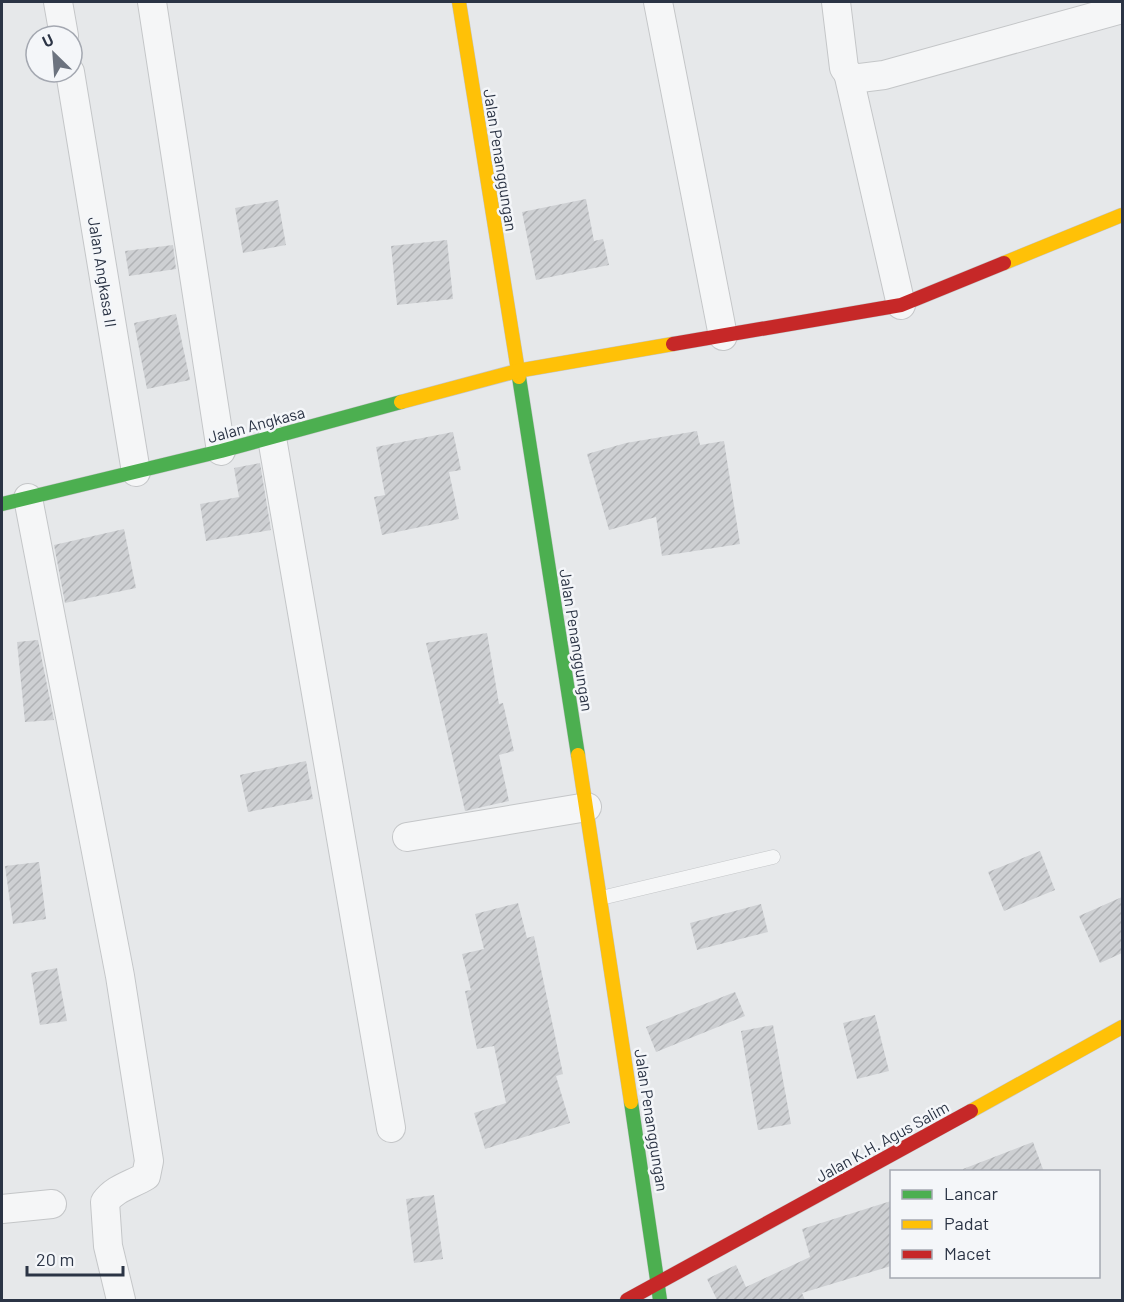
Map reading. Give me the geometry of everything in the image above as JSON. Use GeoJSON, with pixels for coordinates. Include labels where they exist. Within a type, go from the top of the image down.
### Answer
{"type":"FeatureCollection","features":[{"type":"Feature","properties":{"kind":"main road","name":"Jalan Penanggungan"},"geometry":{"type":"LineString","coordinates":[[459,2],[587,807],[648,1201],[660,1300]]}},
{"type":"Feature","properties":{"kind":"main road","name":"Jalan Angkasa"},"geometry":{"type":"LineString","coordinates":[[15,501],[272,438],[517,371],[901,305],[1122,215]]}},
{"type":"Feature","properties":{"kind":"main road","name":"Jalan K.H. Agus Salim"},"geometry":{"type":"LineString","coordinates":[[627,1300],[1122,1027]]}},
{"type":"Feature","properties":{"kind":"street"},"geometry":{"type":"LineString","coordinates":[[58,2],[62,24]]}},
{"type":"Feature","properties":{"kind":"street"},"geometry":{"type":"LineString","coordinates":[[152,2],[221,451]]}},
{"type":"Feature","properties":{"kind":"street"},"geometry":{"type":"LineString","coordinates":[[658,2],[723,336]]}},
{"type":"Feature","properties":{"kind":"street"},"geometry":{"type":"LineString","coordinates":[[836,2],[844,68],[849,77],[901,305]]}},
{"type":"Feature","properties":{"kind":"street"},"geometry":{"type":"LineString","coordinates":[[849,77],[864,79],[884,75],[1122,9]]}},
{"type":"Feature","properties":{"kind":"street","name":"Jalan Angkasa II"},"geometry":{"type":"LineString","coordinates":[[72,84],[136,472]]}},
{"type":"Feature","properties":{"kind":"street"},"geometry":{"type":"LineString","coordinates":[[272,438],[391,1128]]}},
{"type":"Feature","properties":{"kind":"street"},"geometry":{"type":"LineString","coordinates":[[15,501],[120,976],[149,1161],[146,1176],[130,1186],[113,1190],[105,1202],[108,1246],[121,1300]]}},
{"type":"Feature","properties":{"kind":"street"},"geometry":{"type":"LineString","coordinates":[[407,837],[587,807]]}},
{"type":"Feature","properties":{"kind":"street"},"geometry":{"type":"LineString","coordinates":[[2,1209],[52,1204]]}},
{"type":"Feature","properties":{"kind":"lane"},"geometry":{"type":"LineString","coordinates":[[601,898],[773,857]]}},
{"type":"Feature","properties":{"kind":"building"},"geometry":{"type":"Polygon","coordinates":[[[586,199],[594,241],[603,239],[609,265],[536,280],[522,212],[586,199]]]}},
{"type":"Feature","properties":{"kind":"building"},"geometry":{"type":"Polygon","coordinates":[[[278,200],[286,245],[243,253],[235,208],[278,200]]]}},
{"type":"Feature","properties":{"kind":"building"},"geometry":{"type":"Polygon","coordinates":[[[447,240],[453,299],[397,305],[391,246],[447,240]]]}},
{"type":"Feature","properties":{"kind":"building"},"geometry":{"type":"Polygon","coordinates":[[[173,245],[176,269],[129,276],[125,251],[173,245]]]}},
{"type":"Feature","properties":{"kind":"building"},"geometry":{"type":"Polygon","coordinates":[[[176,314],[190,380],[147,389],[134,323],[176,314]]]}},
{"type":"Feature","properties":{"kind":"building"},"geometry":{"type":"Polygon","coordinates":[[[697,431],[700,445],[724,441],[740,544],[662,556],[656,517],[609,530],[587,454],[626,443],[697,431]]]}},
{"type":"Feature","properties":{"kind":"building"},"geometry":{"type":"Polygon","coordinates":[[[453,432],[461,470],[449,472],[459,519],[382,535],[374,497],[385,495],[376,447],[453,432]]]}},
{"type":"Feature","properties":{"kind":"building"},"geometry":{"type":"Polygon","coordinates":[[[260,463],[271,530],[206,541],[200,504],[239,497],[234,468],[260,463]]]}},
{"type":"Feature","properties":{"kind":"building"},"geometry":{"type":"Polygon","coordinates":[[[124,529],[136,588],[65,603],[54,545],[124,529]]]}},
{"type":"Feature","properties":{"kind":"building"},"geometry":{"type":"Polygon","coordinates":[[[487,633],[499,704],[503,703],[514,751],[499,755],[509,801],[465,811],[426,643],[487,633]]]}},
{"type":"Feature","properties":{"kind":"building"},"geometry":{"type":"Polygon","coordinates":[[[38,640],[54,720],[25,722],[17,642],[38,640]]]}},
{"type":"Feature","properties":{"kind":"building"},"geometry":{"type":"Polygon","coordinates":[[[306,761],[313,799],[248,812],[240,775],[306,761]]]}},
{"type":"Feature","properties":{"kind":"building"},"geometry":{"type":"Polygon","coordinates":[[[1040,851],[1055,890],[1004,911],[988,872],[1040,851]]]}},
{"type":"Feature","properties":{"kind":"building"},"geometry":{"type":"Polygon","coordinates":[[[39,862],[46,919],[13,924],[5,866],[39,862]]]}},
{"type":"Feature","properties":{"kind":"building"},"geometry":{"type":"Polygon","coordinates":[[[1122,897],[1122,953],[1100,963],[1079,916],[1122,897]]]}},
{"type":"Feature","properties":{"kind":"building"},"geometry":{"type":"Polygon","coordinates":[[[518,903],[527,938],[534,936],[563,1074],[556,1076],[570,1123],[485,1149],[474,1113],[506,1103],[494,1046],[477,1049],[465,991],[471,990],[462,954],[484,949],[475,914],[518,903]]]}},
{"type":"Feature","properties":{"kind":"building"},"geometry":{"type":"Polygon","coordinates":[[[761,904],[768,932],[697,950],[690,923],[761,904]]]}},
{"type":"Feature","properties":{"kind":"building"},"geometry":{"type":"Polygon","coordinates":[[[57,968],[67,1021],[40,1025],[31,973],[57,968]]]}},
{"type":"Feature","properties":{"kind":"building"},"geometry":{"type":"Polygon","coordinates":[[[735,992],[745,1016],[656,1052],[646,1027],[735,992]]]}},
{"type":"Feature","properties":{"kind":"building"},"geometry":{"type":"Polygon","coordinates":[[[875,1015],[889,1071],[857,1079],[843,1023],[875,1015]]]}},
{"type":"Feature","properties":{"kind":"building"},"geometry":{"type":"Polygon","coordinates":[[[773,1025],[791,1124],[758,1130],[741,1031],[773,1025]]]}},
{"type":"Feature","properties":{"kind":"building"},"geometry":{"type":"Polygon","coordinates":[[[1033,1142],[1043,1170],[963,1170],[1033,1142]]]}},
{"type":"Feature","properties":{"kind":"building"},"geometry":{"type":"Polygon","coordinates":[[[434,1195],[443,1259],[414,1263],[406,1199],[434,1195]]]}},
{"type":"Feature","properties":{"kind":"building"},"geometry":{"type":"Polygon","coordinates":[[[890,1201],[890,1266],[802,1293],[805,1300],[717,1300],[707,1279],[736,1265],[746,1287],[810,1257],[802,1229],[890,1201]]]}},
{"type":"Feature","properties":{"kind":"traffic: fast"},"geometry":{"type":"LineString","coordinates":[[519,377],[578,755]]}},
{"type":"Feature","properties":{"kind":"traffic: fast"},"geometry":{"type":"LineString","coordinates":[[2,504],[221,451],[401,402]]}},
{"type":"Feature","properties":{"kind":"traffic: fast"},"geometry":{"type":"LineString","coordinates":[[631,1102],[660,1300]]}},
{"type":"Feature","properties":{"kind":"traffic: slow"},"geometry":{"type":"LineString","coordinates":[[459,2],[519,377]]}},
{"type":"Feature","properties":{"kind":"traffic: slow"},"geometry":{"type":"LineString","coordinates":[[1004,263],[1122,215]]}},
{"type":"Feature","properties":{"kind":"traffic: slow"},"geometry":{"type":"LineString","coordinates":[[401,402],[517,371],[673,344]]}},
{"type":"Feature","properties":{"kind":"traffic: slow"},"geometry":{"type":"LineString","coordinates":[[578,755],[631,1102]]}},
{"type":"Feature","properties":{"kind":"traffic: slow"},"geometry":{"type":"LineString","coordinates":[[971,1111],[1122,1027]]}},
{"type":"Feature","properties":{"kind":"traffic: jam"},"geometry":{"type":"LineString","coordinates":[[673,344],[901,305],[1004,263]]}},
{"type":"Feature","properties":{"kind":"traffic: jam"},"geometry":{"type":"LineString","coordinates":[[627,1300],[971,1111]]}}]}
